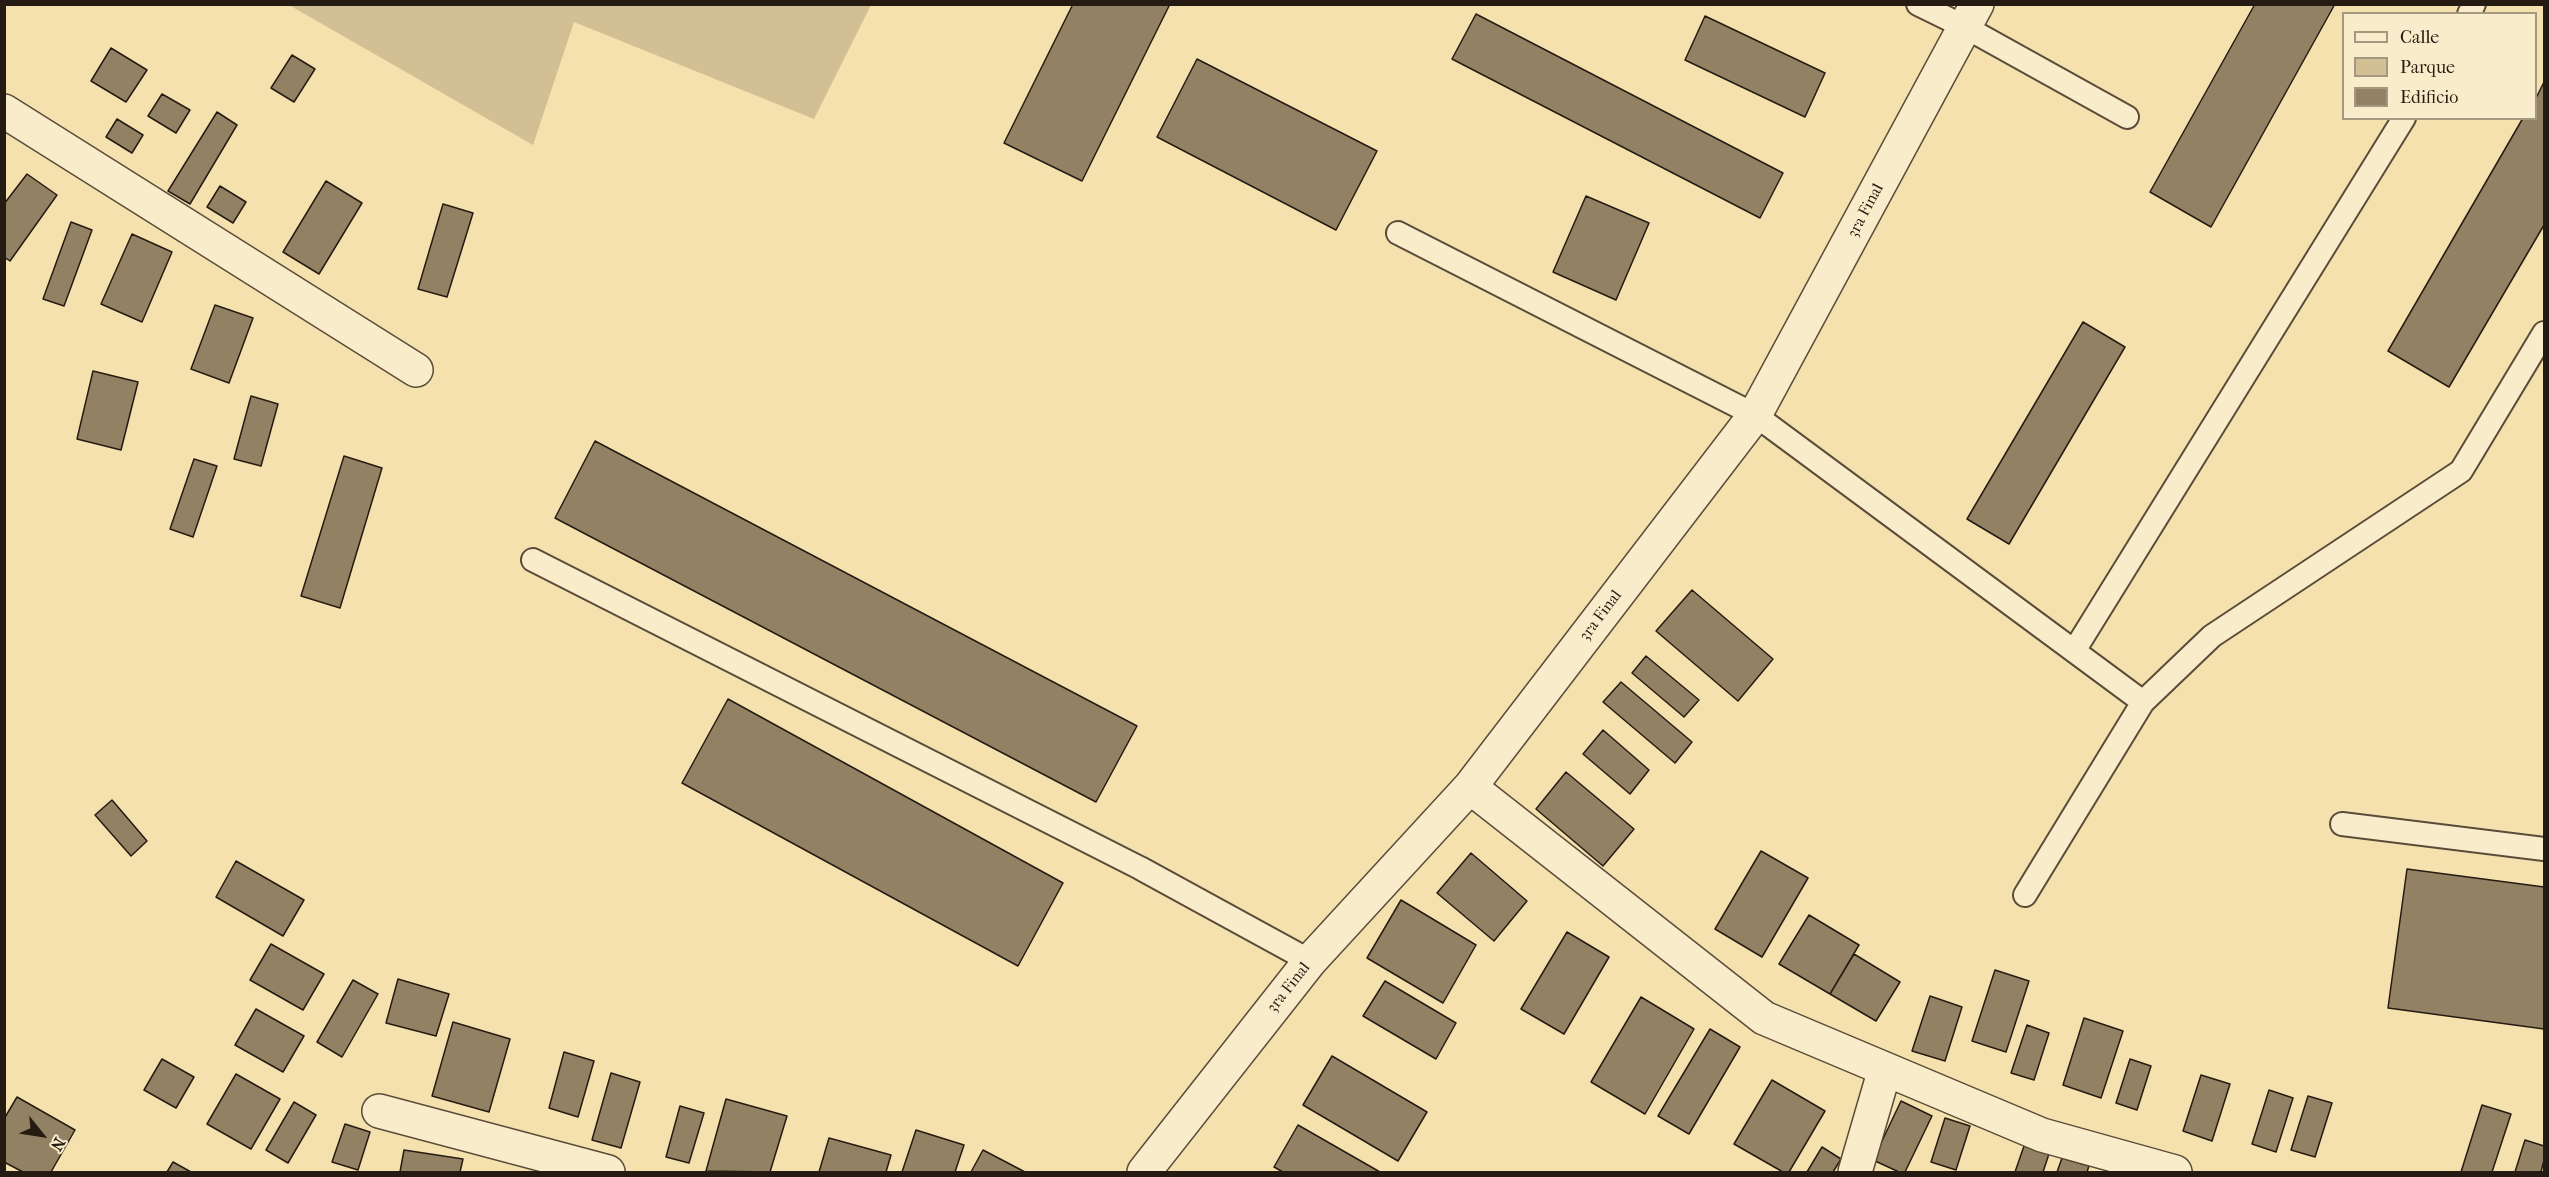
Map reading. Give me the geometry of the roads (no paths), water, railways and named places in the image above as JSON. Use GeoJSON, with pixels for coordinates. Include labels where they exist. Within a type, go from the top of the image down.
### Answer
{"type":"FeatureCollection","features":[{"type":"Feature","properties":{"kind":"street","name":"3ra Final"},"geometry":{"type":"LineString","coordinates":[[1144,1173],[1310,961],[1470,788],[1755,415],[1971,16]]}},
{"type":"Feature","properties":{"kind":"street"},"geometry":{"type":"LineString","coordinates":[[4,111],[416,370]]}},
{"type":"Feature","properties":{"kind":"street"},"geometry":{"type":"LineString","coordinates":[[1470,788],[1764,1018],[2042,1135],[2175,1173]]}},
{"type":"Feature","properties":{"kind":"street"},"geometry":{"type":"LineString","coordinates":[[1855,1173],[1886,1069]]}},
{"type":"Feature","properties":{"kind":"street"},"geometry":{"type":"LineString","coordinates":[[379,1111],[554,1166],[608,1173]]}},
{"type":"Feature","properties":{"kind":"lane"},"geometry":{"type":"LineString","coordinates":[[1918,4],[1971,16],[2127,117]]}},
{"type":"Feature","properties":{"kind":"lane"},"geometry":{"type":"LineString","coordinates":[[2074,651],[2403,120]]}},
{"type":"Feature","properties":{"kind":"lane"},"geometry":{"type":"LineString","coordinates":[[1398,233],[1755,415],[2143,702]]}},
{"type":"Feature","properties":{"kind":"lane"},"geometry":{"type":"LineString","coordinates":[[2025,895],[2143,702],[2212,636],[2461,471],[2544,333]]}},
{"type":"Feature","properties":{"kind":"lane"},"geometry":{"type":"LineString","coordinates":[[533,560],[1140,868],[1310,961]]}},
{"type":"Feature","properties":{"kind":"lane"},"geometry":{"type":"LineString","coordinates":[[2342,824],[2544,849]]}}]}
